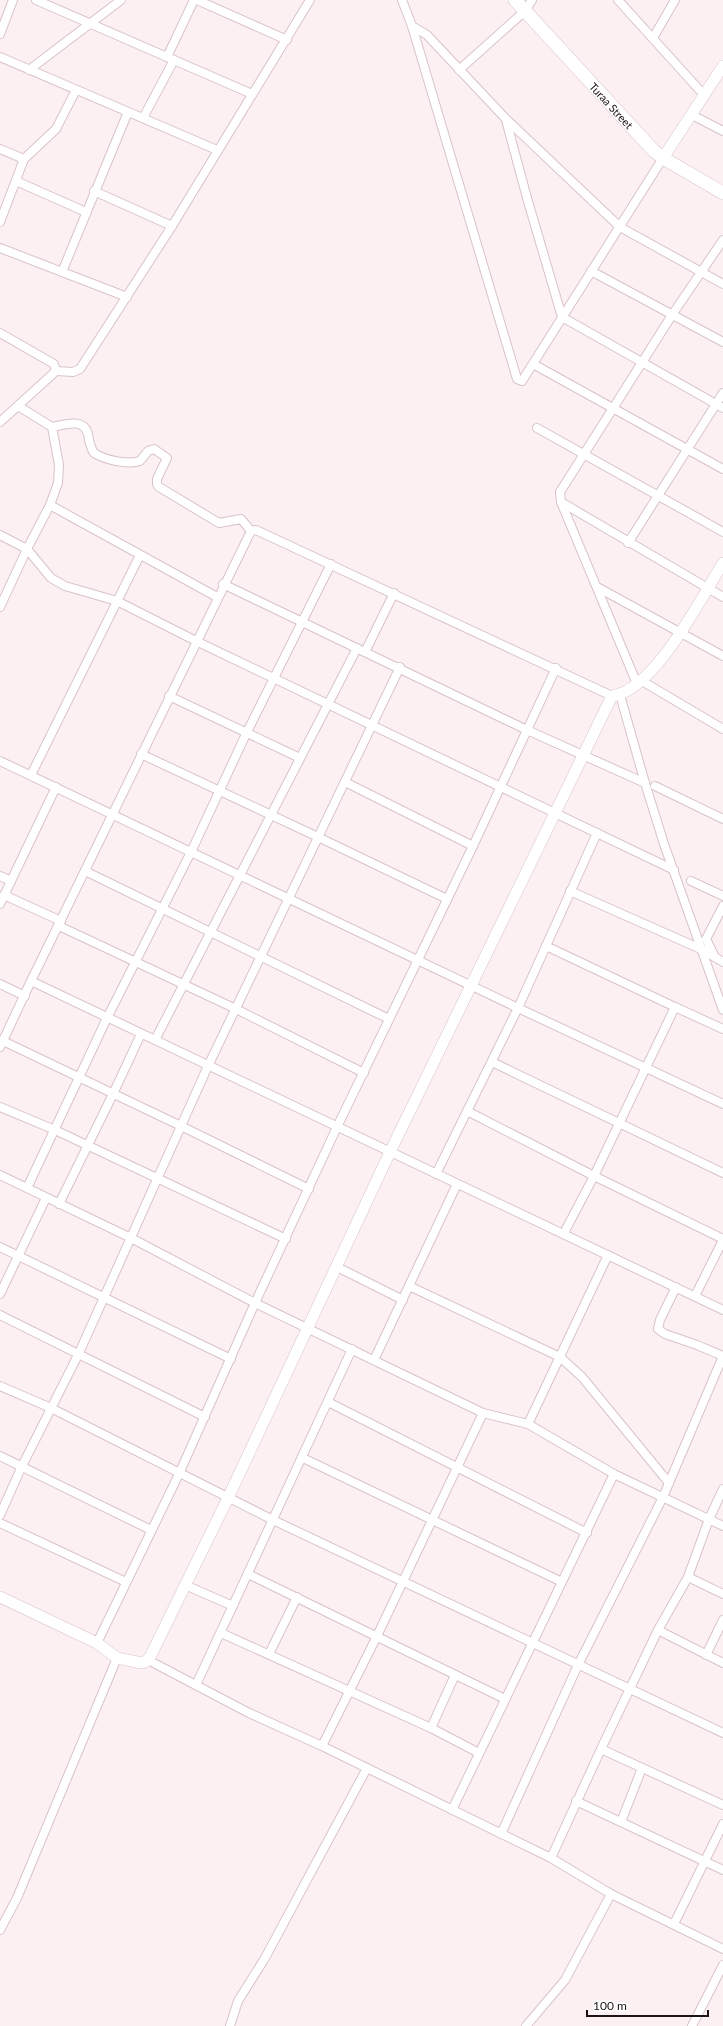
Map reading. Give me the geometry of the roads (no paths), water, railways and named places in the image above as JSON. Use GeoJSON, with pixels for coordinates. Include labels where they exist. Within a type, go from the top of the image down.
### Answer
{"type":"FeatureCollection","features":[{"type":"Feature","properties":{"kind":"main road","name":"Turaa Street"},"geometry":{"type":"LineString","coordinates":[[515,0],[529,5],[641,138],[662,158],[723,193]]}},
{"type":"Feature","properties":{"kind":"street"},"geometry":{"type":"LineString","coordinates":[[0,34],[13,0]]}},
{"type":"Feature","properties":{"kind":"street"},"geometry":{"type":"LineString","coordinates":[[36,0],[252,94]]}},
{"type":"Feature","properties":{"kind":"street"},"geometry":{"type":"LineString","coordinates":[[29,70],[122,0]]}},
{"type":"Feature","properties":{"kind":"street"},"geometry":{"type":"LineString","coordinates":[[143,118],[171,58],[194,0]]}},
{"type":"Feature","properties":{"kind":"street"},"geometry":{"type":"LineString","coordinates":[[197,0],[287,40]]}},
{"type":"Feature","properties":{"kind":"street"},"geometry":{"type":"LineString","coordinates":[[0,422],[56,371],[73,372],[80,369],[172,226],[217,150],[287,40],[310,0]]}},
{"type":"Feature","properties":{"kind":"street"},"geometry":{"type":"LineString","coordinates":[[402,0],[412,26],[517,379],[522,381],[662,158],[722,71]]}},
{"type":"Feature","properties":{"kind":"street"},"geometry":{"type":"LineString","coordinates":[[618,0],[704,95]]}},
{"type":"Feature","properties":{"kind":"street"},"geometry":{"type":"LineString","coordinates":[[653,38],[675,0]]}},
{"type":"Feature","properties":{"kind":"street"},"geometry":{"type":"LineString","coordinates":[[459,70],[529,5]]}},
{"type":"Feature","properties":{"kind":"street"},"geometry":{"type":"LineString","coordinates":[[412,26],[427,35],[506,120],[620,227],[723,284]]}},
{"type":"Feature","properties":{"kind":"street"},"geometry":{"type":"LineString","coordinates":[[0,57],[217,150]]}},
{"type":"Feature","properties":{"kind":"street"},"geometry":{"type":"LineString","coordinates":[[0,222],[24,159],[56,129],[76,90]]}},
{"type":"Feature","properties":{"kind":"street"},"geometry":{"type":"LineString","coordinates":[[62,272],[94,191],[128,112]]}},
{"type":"Feature","properties":{"kind":"street"},"geometry":{"type":"LineString","coordinates":[[692,115],[723,131]]}},
{"type":"Feature","properties":{"kind":"street"},"geometry":{"type":"LineString","coordinates":[[506,120],[562,317],[719,406]]}},
{"type":"Feature","properties":{"kind":"street"},"geometry":{"type":"LineString","coordinates":[[0,149],[24,159]]}},
{"type":"Feature","properties":{"kind":"street"},"geometry":{"type":"LineString","coordinates":[[16,181],[86,212]]}},
{"type":"Feature","properties":{"kind":"street"},"geometry":{"type":"LineString","coordinates":[[94,191],[172,226]]}},
{"type":"Feature","properties":{"kind":"street"},"geometry":{"type":"LineString","coordinates":[[723,240],[672,315],[560,492],[561,502],[640,683],[723,729]]}},
{"type":"Feature","properties":{"kind":"street"},"geometry":{"type":"LineString","coordinates":[[0,248],[127,296]]}},
{"type":"Feature","properties":{"kind":"street"},"geometry":{"type":"LineString","coordinates":[[591,271],[723,342]]}},
{"type":"Feature","properties":{"kind":"street"},"geometry":{"type":"LineString","coordinates":[[0,333],[54,364],[56,371]]}},
{"type":"Feature","properties":{"kind":"street"},"geometry":{"type":"LineString","coordinates":[[532,364],[723,469]]}},
{"type":"Feature","properties":{"kind":"street"},"geometry":{"type":"LineString","coordinates":[[628,543],[687,449],[719,406],[723,393]]}},
{"type":"Feature","properties":{"kind":"street"},"geometry":{"type":"LineString","coordinates":[[18,406],[52,427],[75,423],[80,424],[87,431],[94,453],[102,457],[128,463],[140,461],[148,451],[154,449],[167,458],[157,479],[157,484],[218,523],[241,519],[251,530],[256,530],[332,564],[616,695],[674,870],[723,1010]]}},
{"type":"Feature","properties":{"kind":"street"},"geometry":{"type":"LineString","coordinates":[[0,607],[50,504],[60,474],[52,427]]}},
{"type":"Feature","properties":{"kind":"street"},"geometry":{"type":"LineString","coordinates":[[537,428],[723,532]]}},
{"type":"Feature","properties":{"kind":"street"},"geometry":{"type":"LineString","coordinates":[[561,502],[628,543],[723,597]]}},
{"type":"Feature","properties":{"kind":"street"},"geometry":{"type":"LineString","coordinates":[[50,504],[217,597]]}},
{"type":"Feature","properties":{"kind":"street"},"geometry":{"type":"LineString","coordinates":[[251,530],[223,584],[113,814],[30,981],[25,996],[1,1044],[80,1078],[309,1189]]}},
{"type":"Feature","properties":{"kind":"street"},"geometry":{"type":"LineString","coordinates":[[0,535],[27,549],[51,578],[65,586],[80,592],[117,601],[196,641],[274,677],[674,870]]}},
{"type":"Feature","properties":{"kind":"street"},"geometry":{"type":"LineString","coordinates":[[31,775],[140,555]]}},
{"type":"Feature","properties":{"kind":"street"},"geometry":{"type":"LineString","coordinates":[[0,1597],[97,1643],[117,1658],[142,1663],[148,1660],[228,1498],[390,1152],[472,986],[582,755],[616,695],[640,683],[651,672],[681,632],[723,562]]}},
{"type":"Feature","properties":{"kind":"street"},"geometry":{"type":"LineString","coordinates":[[27,1188],[107,1018],[191,852],[218,790],[332,564]]}},
{"type":"Feature","properties":{"kind":"street"},"geometry":{"type":"LineString","coordinates":[[223,584],[400,667],[527,730],[645,783]]}},
{"type":"Feature","properties":{"kind":"street"},"geometry":{"type":"LineString","coordinates":[[597,587],[723,656]]}},
{"type":"Feature","properties":{"kind":"street"},"geometry":{"type":"LineString","coordinates":[[155,1040],[328,704],[394,593]]}},
{"type":"Feature","properties":{"kind":"street"},"geometry":{"type":"LineString","coordinates":[[0,1514],[22,1466],[79,1353],[208,1066],[400,667]]}},
{"type":"Feature","properties":{"kind":"street"},"geometry":{"type":"LineString","coordinates":[[97,1643],[179,1474],[255,1303],[337,1127],[473,846],[556,668]]}},
{"type":"Feature","properties":{"kind":"street"},"geometry":{"type":"LineString","coordinates":[[169,696],[246,734],[300,758]]}},
{"type":"Feature","properties":{"kind":"street"},"geometry":{"type":"LineString","coordinates":[[141,754],[447,899]]}},
{"type":"Feature","properties":{"kind":"street"},"geometry":{"type":"LineString","coordinates":[[0,761],[723,1104]]}},
{"type":"Feature","properties":{"kind":"street"},"geometry":{"type":"LineString","coordinates":[[345,782],[473,846]]}},
{"type":"Feature","properties":{"kind":"street"},"geometry":{"type":"LineString","coordinates":[[655,786],[723,819]]}},
{"type":"Feature","properties":{"kind":"street"},"geometry":{"type":"LineString","coordinates":[[0,904],[56,787]]}},
{"type":"Feature","properties":{"kind":"street"},"geometry":{"type":"LineString","coordinates":[[436,1174],[518,1008],[597,833]]}},
{"type":"Feature","properties":{"kind":"street"},"geometry":{"type":"LineString","coordinates":[[85,871],[389,1019]]}},
{"type":"Feature","properties":{"kind":"street"},"geometry":{"type":"LineString","coordinates":[[0,876],[11,881]]}},
{"type":"Feature","properties":{"kind":"street"},"geometry":{"type":"LineString","coordinates":[[691,881],[723,896]]}},
{"type":"Feature","properties":{"kind":"street"},"geometry":{"type":"LineString","coordinates":[[570,891],[703,950],[719,961]]}},
{"type":"Feature","properties":{"kind":"street"},"geometry":{"type":"LineString","coordinates":[[4,895],[136,962],[236,1009],[364,1073]]}},
{"type":"Feature","properties":{"kind":"street"},"geometry":{"type":"LineString","coordinates":[[719,961],[706,940],[723,906]]}},
{"type":"Feature","properties":{"kind":"street"},"geometry":{"type":"LineString","coordinates":[[546,946],[723,1029]]}},
{"type":"Feature","properties":{"kind":"street"},"geometry":{"type":"LineString","coordinates":[[30,981],[457,1184],[564,1233],[723,1310]]}},
{"type":"Feature","properties":{"kind":"street"},"geometry":{"type":"LineString","coordinates":[[0,984],[25,996]]}},
{"type":"Feature","properties":{"kind":"street"},"geometry":{"type":"LineString","coordinates":[[564,1233],[594,1176],[675,1007]]}},
{"type":"Feature","properties":{"kind":"street"},"geometry":{"type":"LineString","coordinates":[[59,1204],[141,1034]]}},
{"type":"Feature","properties":{"kind":"street"},"geometry":{"type":"LineString","coordinates":[[492,1062],[620,1122],[723,1173]]}},
{"type":"Feature","properties":{"kind":"street"},"geometry":{"type":"LineString","coordinates":[[0,1107],[55,1130],[286,1239]]}},
{"type":"Feature","properties":{"kind":"street"},"geometry":{"type":"LineString","coordinates":[[467,1111],[594,1176],[723,1239],[695,1296]]}},
{"type":"Feature","properties":{"kind":"street"},"geometry":{"type":"LineString","coordinates":[[0,1175],[131,1238],[255,1303],[483,1412],[528,1424],[614,1474],[723,1526]]}},
{"type":"Feature","properties":{"kind":"street"},"geometry":{"type":"LineString","coordinates":[[374,1360],[457,1184]]}},
{"type":"Feature","properties":{"kind":"street"},"geometry":{"type":"LineString","coordinates":[[0,1294],[46,1198]]}},
{"type":"Feature","properties":{"kind":"street"},"geometry":{"type":"LineString","coordinates":[[0,1247],[104,1296],[231,1359]]}},
{"type":"Feature","properties":{"kind":"street"},"geometry":{"type":"LineString","coordinates":[[528,1424],[608,1255]]}},
{"type":"Feature","properties":{"kind":"street"},"geometry":{"type":"LineString","coordinates":[[337,1266],[403,1300]]}},
{"type":"Feature","properties":{"kind":"street"},"geometry":{"type":"LineString","coordinates":[[410,1286],[560,1357],[582,1378],[669,1483]]}},
{"type":"Feature","properties":{"kind":"street"},"geometry":{"type":"LineString","coordinates":[[501,1834],[578,1665],[663,1497],[723,1356],[665,1334],[658,1329],[660,1320],[676,1287]]}},
{"type":"Feature","properties":{"kind":"street"},"geometry":{"type":"LineString","coordinates":[[0,1315],[205,1417]]}},
{"type":"Feature","properties":{"kind":"street"},"geometry":{"type":"LineString","coordinates":[[196,1685],[303,1458],[352,1349]]}},
{"type":"Feature","properties":{"kind":"street"},"geometry":{"type":"LineString","coordinates":[[0,1386],[51,1408],[179,1474],[273,1520],[534,1642],[578,1665],[723,1733]]}},
{"type":"Feature","properties":{"kind":"street"},"geometry":{"type":"LineString","coordinates":[[328,1402],[587,1533]]}},
{"type":"Feature","properties":{"kind":"street"},"geometry":{"type":"LineString","coordinates":[[322,1746],[377,1636],[483,1412]]}},
{"type":"Feature","properties":{"kind":"street"},"geometry":{"type":"LineString","coordinates":[[0,1456],[151,1530]]}},
{"type":"Feature","properties":{"kind":"street"},"geometry":{"type":"LineString","coordinates":[[303,1458],[431,1521],[562,1582]]}},
{"type":"Feature","properties":{"kind":"street"},"geometry":{"type":"LineString","coordinates":[[452,1810],[587,1533],[614,1474]]}},
{"type":"Feature","properties":{"kind":"street"},"geometry":{"type":"LineString","coordinates":[[551,1858],[576,1801],[658,1630],[688,1577],[709,1519],[723,1489]]}},
{"type":"Feature","properties":{"kind":"street"},"geometry":{"type":"LineString","coordinates":[[0,1523],[126,1582]]}},
{"type":"Feature","properties":{"kind":"street"},"geometry":{"type":"LineString","coordinates":[[248,1574],[505,1699]]}},
{"type":"Feature","properties":{"kind":"street"},"geometry":{"type":"LineString","coordinates":[[688,1577],[723,1594]]}},
{"type":"Feature","properties":{"kind":"street"},"geometry":{"type":"LineString","coordinates":[[184,1585],[233,1606]]}},
{"type":"Feature","properties":{"kind":"street"},"geometry":{"type":"LineString","coordinates":[[268,1654],[297,1598]]}},
{"type":"Feature","properties":{"kind":"street"},"geometry":{"type":"LineString","coordinates":[[706,1655],[723,1620]]}},
{"type":"Feature","properties":{"kind":"street"},"geometry":{"type":"LineString","coordinates":[[658,1630],[723,1663]]}},
{"type":"Feature","properties":{"kind":"street"},"geometry":{"type":"LineString","coordinates":[[221,1632],[431,1728],[479,1752]]}},
{"type":"Feature","properties":{"kind":"street"},"geometry":{"type":"LineString","coordinates":[[0,1930],[17,1898],[117,1658]]}},
{"type":"Feature","properties":{"kind":"street"},"geometry":{"type":"LineString","coordinates":[[148,1660],[249,1713],[322,1746],[551,1858],[611,1894],[723,1949]]}},
{"type":"Feature","properties":{"kind":"street"},"geometry":{"type":"LineString","coordinates":[[431,1728],[455,1676]]}},
{"type":"Feature","properties":{"kind":"street"},"geometry":{"type":"LineString","coordinates":[[601,1749],[723,1805]]}},
{"type":"Feature","properties":{"kind":"street"},"geometry":{"type":"LineString","coordinates":[[230,2026],[238,2001],[265,1958],[367,1768]]}},
{"type":"Feature","properties":{"kind":"street"},"geometry":{"type":"LineString","coordinates":[[621,1822],[642,1768]]}},
{"type":"Feature","properties":{"kind":"street"},"geometry":{"type":"LineString","coordinates":[[576,1801],[723,1870]]}},
{"type":"Feature","properties":{"kind":"street"},"geometry":{"type":"LineString","coordinates":[[674,1924],[723,1824]]}},
{"type":"Feature","properties":{"kind":"street"},"geometry":{"type":"LineString","coordinates":[[526,2026],[565,1980],[611,1894]]}},
{"type":"Feature","properties":{"kind":"street"},"geometry":{"type":"LineString","coordinates":[[692,2026],[723,1965]]}}]}
